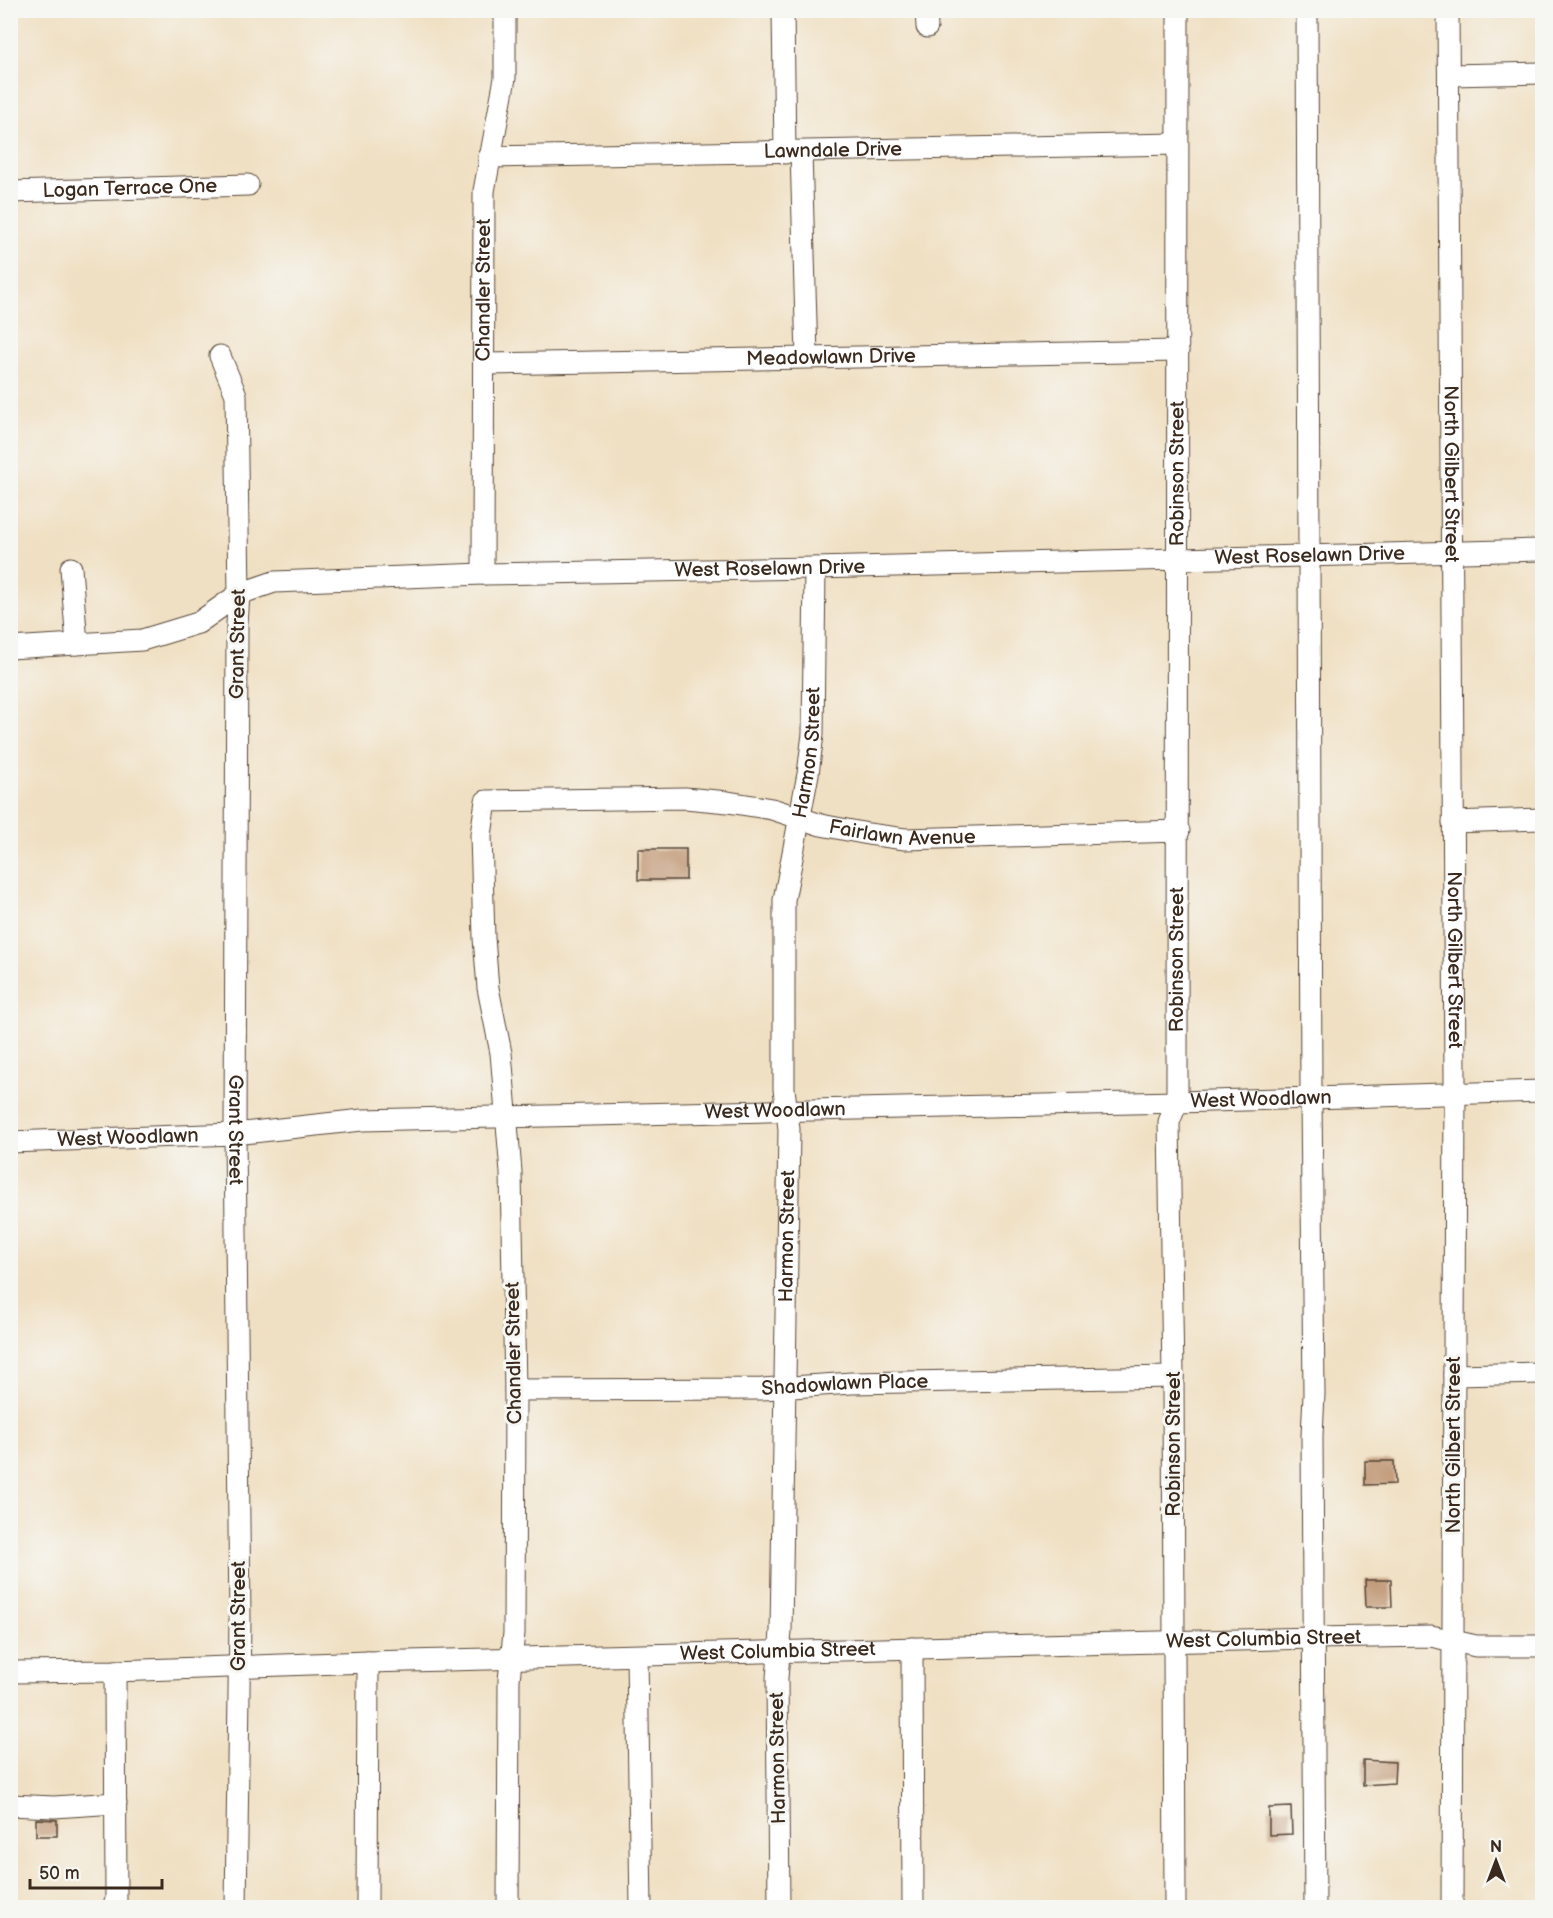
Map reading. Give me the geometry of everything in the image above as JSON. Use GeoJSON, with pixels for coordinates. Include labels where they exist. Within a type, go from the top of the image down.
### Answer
{"type":"FeatureCollection","features":[{"type":"Feature","properties":{"kind":"street","name":"Chandler Street"},"geometry":{"type":"LineString","coordinates":[[483,574],[484,191],[505,78],[506,10]]}},
{"type":"Feature","properties":{"kind":"street"},"geometry":{"type":"LineString","coordinates":[[783,10],[807,357]]}},
{"type":"Feature","properties":{"kind":"street","name":"Robinson Street"},"geometry":{"type":"LineString","coordinates":[[1175,1908],[1173,1377],[1169,1122],[1177,1102],[1178,10]]}},
{"type":"Feature","properties":{"kind":"street"},"geometry":{"type":"LineString","coordinates":[[1306,10],[1315,1908]]}},
{"type":"Feature","properties":{"kind":"street","name":"North Gilbert Street"},"geometry":{"type":"LineString","coordinates":[[1448,10],[1455,1094],[1452,1908]]}},
{"type":"Feature","properties":{"kind":"street"},"geometry":{"type":"LineString","coordinates":[[1449,75],[1542,73]]}},
{"type":"Feature","properties":{"kind":"street","name":"Lawndale Drive"},"geometry":{"type":"LineString","coordinates":[[489,157],[1177,144]]}},
{"type":"Feature","properties":{"kind":"street","name":"Logan Terrace One"},"geometry":{"type":"LineString","coordinates":[[10,192],[248,185]]}},
{"type":"Feature","properties":{"kind":"street","name":"Meadowlawn Drive"},"geometry":{"type":"LineString","coordinates":[[485,364],[1178,351]]}},
{"type":"Feature","properties":{"kind":"street","name":"Grant Street"},"geometry":{"type":"LineString","coordinates":[[220,356],[236,395],[239,594],[237,624],[236,1134],[240,1608],[236,1908]]}},
{"type":"Feature","properties":{"kind":"street","name":"West Roselawn Drive"},"geometry":{"type":"LineString","coordinates":[[10,648],[142,640],[198,623],[239,594],[274,582],[483,574],[1542,550]]}},
{"type":"Feature","properties":{"kind":"street"},"geometry":{"type":"LineString","coordinates":[[71,568],[77,644]]}},
{"type":"Feature","properties":{"kind":"street","name":"Harmon Street"},"geometry":{"type":"LineString","coordinates":[[779,1908],[777,1678],[781,1631],[789,1129],[784,1089],[784,900],[808,774],[813,734],[815,568]]}},
{"type":"Feature","properties":{"kind":"street","name":"Fairlawn Avenue"},"geometry":{"type":"LineString","coordinates":[[486,801],[685,798],[772,809],[845,830],[905,838],[1179,831]]}},
{"type":"Feature","properties":{"kind":"street","name":"Chandler Street"},"geometry":{"type":"LineString","coordinates":[[486,801],[481,835],[484,938],[488,988],[501,1053],[511,1172],[515,1390],[514,1633],[509,1680],[508,1908]]}},
{"type":"Feature","properties":{"kind":"street"},"geometry":{"type":"LineString","coordinates":[[1453,822],[1542,819]]}},
{"type":"Feature","properties":{"kind":"street","name":"West Woodlawn"},"geometry":{"type":"LineString","coordinates":[[10,1142],[236,1134],[362,1120],[1177,1102],[1542,1091]]}},
{"type":"Feature","properties":{"kind":"street"},"geometry":{"type":"LineString","coordinates":[[1454,1376],[1542,1373]]}},
{"type":"Feature","properties":{"kind":"street","name":"Shadowlawn Place"},"geometry":{"type":"LineString","coordinates":[[515,1390],[784,1388],[852,1383],[1173,1377]]}},
{"type":"Feature","properties":{"kind":"street","name":"West Columbia Street"},"geometry":{"type":"LineString","coordinates":[[10,1672],[1431,1636],[1476,1646],[1542,1646]]}},
{"type":"Feature","properties":{"kind":"street"},"geometry":{"type":"LineString","coordinates":[[912,1648],[912,1908]]}},
{"type":"Feature","properties":{"kind":"street"},"geometry":{"type":"LineString","coordinates":[[637,1656],[641,1908]]}},
{"type":"Feature","properties":{"kind":"street"},"geometry":{"type":"LineString","coordinates":[[368,1662],[368,1908]]}},
{"type":"Feature","properties":{"kind":"street"},"geometry":{"type":"LineString","coordinates":[[113,1908],[116,1900],[115,1671]]}},
{"type":"Feature","properties":{"kind":"street"},"geometry":{"type":"LineString","coordinates":[[10,1805],[54,1807],[116,1803]]}},
{"type":"Feature","properties":{"kind":"building"},"geometry":{"type":"Polygon","coordinates":[[[638,849],[686,849],[686,880],[638,880],[638,849]]]}},
{"type":"Feature","properties":{"kind":"building"},"geometry":{"type":"Polygon","coordinates":[[[1365,1461],[1394,1461],[1395,1484],[1365,1485],[1365,1461]]]}},
{"type":"Feature","properties":{"kind":"building"},"geometry":{"type":"Polygon","coordinates":[[[1365,1580],[1391,1580],[1392,1607],[1366,1607],[1365,1580]]]}},
{"type":"Feature","properties":{"kind":"building"},"geometry":{"type":"Polygon","coordinates":[[[1363,1760],[1395,1762],[1394,1783],[1363,1785],[1363,1760]]]}},
{"type":"Feature","properties":{"kind":"building"},"geometry":{"type":"Polygon","coordinates":[[[1291,1807],[1292,1834],[1269,1835],[1269,1808],[1291,1807]]]}},
{"type":"Feature","properties":{"kind":"building"},"geometry":{"type":"Polygon","coordinates":[[[36,1819],[57,1820],[57,1836],[36,1836],[36,1819]]]}}]}
